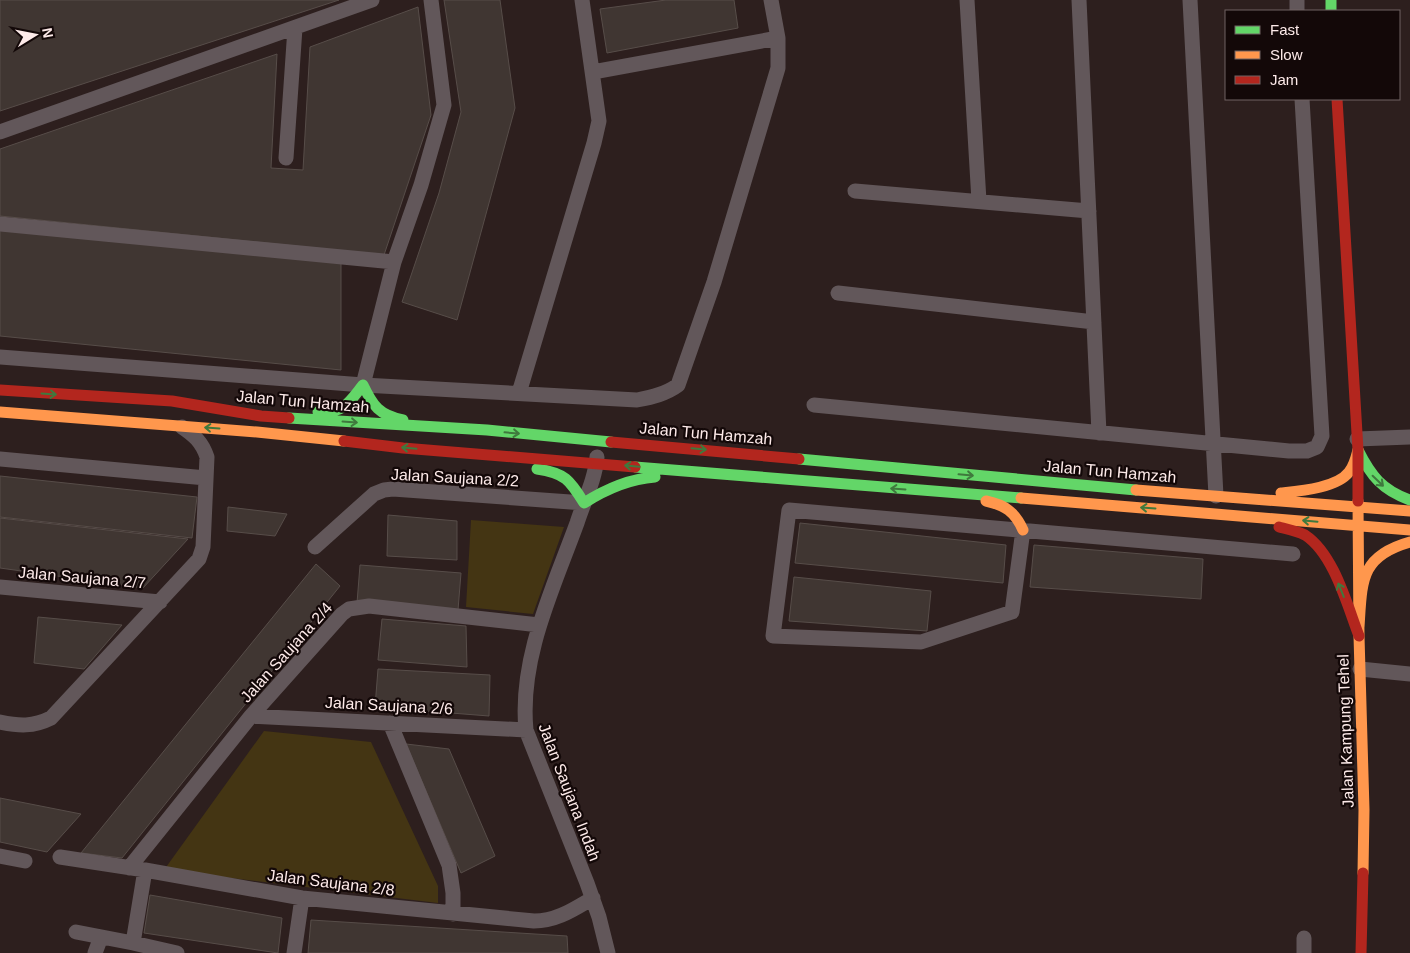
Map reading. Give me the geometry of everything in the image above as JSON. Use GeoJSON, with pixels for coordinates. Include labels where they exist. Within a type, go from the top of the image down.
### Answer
{"type":"FeatureCollection","features":[{"type":"Feature","properties":{"kind":"main road","name":"Jalan Kampung Tehel"},"geometry":{"type":"LineString","coordinates":[[1337,100],[1358,445],[1359,636],[1364,810],[1360,953]]}},
{"type":"Feature","properties":{"kind":"main road"},"geometry":{"type":"LineString","coordinates":[[172,401],[276,410],[333,412],[339,411],[348,404],[363,385],[371,403],[380,412],[400,420],[488,430]]}},
{"type":"Feature","properties":{"kind":"main road","name":"Jalan Tun Hamzah"},"geometry":{"type":"LineString","coordinates":[[0,390],[172,401],[261,416],[488,430],[952,474],[1410,511]]}},
{"type":"Feature","properties":{"kind":"main road","name":"Jalan Tun Hamzah"},"geometry":{"type":"LineString","coordinates":[[0,412],[239,430],[427,450],[1410,530]]}},
{"type":"Feature","properties":{"kind":"main road"},"geometry":{"type":"LineString","coordinates":[[1235,498],[1292,492],[1329,484],[1344,478],[1353,467],[1358,445]]}},
{"type":"Feature","properties":{"kind":"main road"},"geometry":{"type":"LineString","coordinates":[[1358,445],[1370,473],[1382,486],[1396,496],[1410,500]]}},
{"type":"Feature","properties":{"kind":"main road"},"geometry":{"type":"LineString","coordinates":[[427,450],[556,471],[564,475],[584,503],[606,489],[645,477],[762,477]]}},
{"type":"Feature","properties":{"kind":"main road"},"geometry":{"type":"LineString","coordinates":[[932,491],[999,504],[1012,510],[1019,519],[1023,530]]}},
{"type":"Feature","properties":{"kind":"main road"},"geometry":{"type":"LineString","coordinates":[[1045,511],[1114,505]]}},
{"type":"Feature","properties":{"kind":"main road"},"geometry":{"type":"LineString","coordinates":[[1193,511],[1293,530],[1306,536],[1321,553],[1334,573],[1359,636]]}},
{"type":"Feature","properties":{"kind":"main road"},"geometry":{"type":"LineString","coordinates":[[1023,530],[1033,516]]}},
{"type":"Feature","properties":{"kind":"main road"},"geometry":{"type":"LineString","coordinates":[[1359,636],[1362,586],[1367,570],[1374,560],[1384,552],[1400,544],[1410,542]]}},
{"type":"Feature","properties":{"kind":"street"},"geometry":{"type":"LineString","coordinates":[[0,132],[372,0]]}},
{"type":"Feature","properties":{"kind":"street"},"geometry":{"type":"LineString","coordinates":[[363,385],[394,262],[421,185],[444,105],[431,0]]}},
{"type":"Feature","properties":{"kind":"street"},"geometry":{"type":"LineString","coordinates":[[519,393],[599,122],[582,0]]}},
{"type":"Feature","properties":{"kind":"street"},"geometry":{"type":"LineString","coordinates":[[0,357],[363,385],[637,400],[670,391],[678,385],[714,282],[778,68],[778,38],[772,0]]}},
{"type":"Feature","properties":{"kind":"street"},"geometry":{"type":"LineString","coordinates":[[967,0],[979,202]]}},
{"type":"Feature","properties":{"kind":"street"},"geometry":{"type":"LineString","coordinates":[[1079,0],[1099,433]]}},
{"type":"Feature","properties":{"kind":"street"},"geometry":{"type":"LineString","coordinates":[[1190,0],[1216,496]]}},
{"type":"Feature","properties":{"kind":"street"},"geometry":{"type":"LineString","coordinates":[[286,158],[295,28]]}},
{"type":"Feature","properties":{"kind":"street"},"geometry":{"type":"LineString","coordinates":[[593,72],[778,38]]}},
{"type":"Feature","properties":{"kind":"street"},"geometry":{"type":"LineString","coordinates":[[814,405],[1290,451],[1307,451],[1317,447],[1322,436],[1302,100]]}},
{"type":"Feature","properties":{"kind":"street"},"geometry":{"type":"LineString","coordinates":[[856,191],[1088,211]]}},
{"type":"Feature","properties":{"kind":"street"},"geometry":{"type":"LineString","coordinates":[[0,224],[394,262]]}},
{"type":"Feature","properties":{"kind":"street"},"geometry":{"type":"LineString","coordinates":[[838,292],[1094,322]]}},
{"type":"Feature","properties":{"kind":"street"},"geometry":{"type":"LineString","coordinates":[[0,722],[30,726],[50,718],[199,559],[203,547],[207,457],[204,447],[198,439],[181,426]]}},
{"type":"Feature","properties":{"kind":"street"},"geometry":{"type":"LineString","coordinates":[[207,457],[219,441],[239,430]]}},
{"type":"Feature","properties":{"kind":"street"},"geometry":{"type":"LineString","coordinates":[[1358,445],[1410,438]]}},
{"type":"Feature","properties":{"kind":"street","name":"Jalan Saujana Indah"},"geometry":{"type":"LineString","coordinates":[[598,440],[597,463],[592,484],[539,625],[525,696],[526,730],[592,898],[603,930],[608,953]]}},
{"type":"Feature","properties":{"kind":"street"},"geometry":{"type":"LineString","coordinates":[[0,458],[206,478]]}},
{"type":"Feature","properties":{"kind":"street","name":"Jalan Saujana 2/2"},"geometry":{"type":"LineString","coordinates":[[315,547],[374,494],[384,490],[402,489],[584,503]]}},
{"type":"Feature","properties":{"kind":"street"},"geometry":{"type":"LineString","coordinates":[[1023,530],[1012,612],[921,642],[773,636],[789,510],[1023,530],[1293,554]]}},
{"type":"Feature","properties":{"kind":"street","name":"Jalan Saujana 2/7"},"geometry":{"type":"LineString","coordinates":[[0,587],[160,602]]}},
{"type":"Feature","properties":{"kind":"street","name":"Jalan Saujana 2/4"},"geometry":{"type":"LineString","coordinates":[[129,868],[252,716],[342,614],[349,609],[369,606],[539,625]]}},
{"type":"Feature","properties":{"kind":"street"},"geometry":{"type":"LineString","coordinates":[[1360,669],[1410,674]]}},
{"type":"Feature","properties":{"kind":"street","name":"Jalan Saujana 2/6"},"geometry":{"type":"LineString","coordinates":[[252,716],[526,730]]}},
{"type":"Feature","properties":{"kind":"street"},"geometry":{"type":"LineString","coordinates":[[390,723],[449,865],[452,878],[453,914]]}},
{"type":"Feature","properties":{"kind":"street"},"geometry":{"type":"LineString","coordinates":[[0,856],[25,861]]}},
{"type":"Feature","properties":{"kind":"street","name":"Jalan Saujana 2/8"},"geometry":{"type":"LineString","coordinates":[[60,857],[302,898],[453,914],[546,921],[556,918],[592,898]]}},
{"type":"Feature","properties":{"kind":"street"},"geometry":{"type":"LineString","coordinates":[[126,946],[145,870]]}},
{"type":"Feature","properties":{"kind":"street"},"geometry":{"type":"LineString","coordinates":[[294,953],[302,898]]}},
{"type":"Feature","properties":{"kind":"street"},"geometry":{"type":"LineString","coordinates":[[76,932],[101,937],[126,946],[167,952]]}},
{"type":"Feature","properties":{"kind":"street"},"geometry":{"type":"LineString","coordinates":[[95,953],[101,937]]}},
{"type":"Feature","properties":{"kind":"shaded area"},"geometry":{"type":"Polygon","coordinates":[[[471,520],[564,527],[533,614],[466,607],[471,520]]]}},
{"type":"Feature","properties":{"kind":"shaded area"},"geometry":{"type":"Polygon","coordinates":[[[264,731],[371,742],[438,886],[438,903],[164,870],[264,731]]]}},
{"type":"Feature","properties":{"kind":"building"},"geometry":{"type":"Polygon","coordinates":[[[0,0],[339,0],[0,111],[0,0]]]}},
{"type":"Feature","properties":{"kind":"building"},"geometry":{"type":"Polygon","coordinates":[[[444,0],[500,0],[515,108],[457,320],[402,302],[439,193],[461,112],[444,0]]]}},
{"type":"Feature","properties":{"kind":"building"},"geometry":{"type":"Polygon","coordinates":[[[666,0],[734,0],[738,28],[607,53],[600,9],[666,0]]]}},
{"type":"Feature","properties":{"kind":"building"},"geometry":{"type":"Polygon","coordinates":[[[418,7],[431,115],[384,255],[0,216],[0,149],[277,54],[271,168],[303,170],[310,47],[418,7]]]}},
{"type":"Feature","properties":{"kind":"building"},"geometry":{"type":"Polygon","coordinates":[[[0,230],[341,263],[341,370],[0,336],[0,230]]]}},
{"type":"Feature","properties":{"kind":"building"},"geometry":{"type":"Polygon","coordinates":[[[0,476],[197,497],[192,538],[0,517],[0,476]]]}},
{"type":"Feature","properties":{"kind":"building"},"geometry":{"type":"Polygon","coordinates":[[[228,507],[287,514],[275,536],[227,531],[228,507]]]}},
{"type":"Feature","properties":{"kind":"building"},"geometry":{"type":"Polygon","coordinates":[[[388,515],[457,521],[457,560],[387,556],[388,515]]]}},
{"type":"Feature","properties":{"kind":"building"},"geometry":{"type":"Polygon","coordinates":[[[0,518],[188,539],[143,588],[0,568],[0,518]]]}},
{"type":"Feature","properties":{"kind":"building"},"geometry":{"type":"Polygon","coordinates":[[[800,523],[1006,545],[1003,583],[795,563],[800,523]]]}},
{"type":"Feature","properties":{"kind":"building"},"geometry":{"type":"Polygon","coordinates":[[[1034,545],[1203,559],[1201,599],[1030,587],[1034,545]]]}},
{"type":"Feature","properties":{"kind":"building"},"geometry":{"type":"Polygon","coordinates":[[[316,564],[340,586],[122,858],[81,853],[316,564]]]}},
{"type":"Feature","properties":{"kind":"building"},"geometry":{"type":"Polygon","coordinates":[[[360,565],[461,573],[458,610],[357,603],[360,565]]]}},
{"type":"Feature","properties":{"kind":"building"},"geometry":{"type":"Polygon","coordinates":[[[794,577],[931,591],[927,631],[789,621],[794,577]]]}},
{"type":"Feature","properties":{"kind":"building"},"geometry":{"type":"Polygon","coordinates":[[[38,617],[122,625],[84,669],[34,663],[38,617]]]}},
{"type":"Feature","properties":{"kind":"building"},"geometry":{"type":"Polygon","coordinates":[[[382,619],[466,626],[467,667],[378,660],[382,619]]]}},
{"type":"Feature","properties":{"kind":"building"},"geometry":{"type":"Polygon","coordinates":[[[378,669],[490,675],[489,716],[375,707],[378,669]]]}},
{"type":"Feature","properties":{"kind":"building"},"geometry":{"type":"Polygon","coordinates":[[[406,744],[449,749],[495,856],[461,873],[406,744]]]}},
{"type":"Feature","properties":{"kind":"building"},"geometry":{"type":"Polygon","coordinates":[[[0,798],[81,814],[47,852],[0,842],[0,798]]]}},
{"type":"Feature","properties":{"kind":"building"},"geometry":{"type":"Polygon","coordinates":[[[150,895],[282,918],[278,953],[144,933],[150,895]]]}},
{"type":"Feature","properties":{"kind":"building"},"geometry":{"type":"Polygon","coordinates":[[[311,920],[567,936],[568,953],[308,953],[311,920]]]}},
{"type":"Feature","properties":{"kind":"traffic: fast"},"geometry":{"type":"LineString","coordinates":[[1331,0],[1331,10]]}},
{"type":"Feature","properties":{"kind":"traffic: fast"},"geometry":{"type":"LineString","coordinates":[[318,412],[340,409],[349,402],[363,385],[370,399],[382,412],[403,420]]}},
{"type":"Feature","properties":{"kind":"traffic: fast"},"geometry":{"type":"LineString","coordinates":[[289,418],[487,430],[611,442]]}},
{"type":"Feature","properties":{"kind":"traffic: fast"},"geometry":{"type":"LineString","coordinates":[[1358,450],[1378,481],[1392,492],[1410,500]]}},
{"type":"Feature","properties":{"kind":"traffic: fast"},"geometry":{"type":"LineString","coordinates":[[799,459],[1136,490]]}},
{"type":"Feature","properties":{"kind":"traffic: fast"},"geometry":{"type":"LineString","coordinates":[[635,467],[1021,498]]}},
{"type":"Feature","properties":{"kind":"traffic: fast"},"geometry":{"type":"LineString","coordinates":[[537,469],[560,475],[566,479],[584,503],[618,486],[636,480],[655,477]]}},
{"type":"Feature","properties":{"kind":"traffic: slow"},"geometry":{"type":"LineString","coordinates":[[0,412],[257,432],[344,441]]}},
{"type":"Feature","properties":{"kind":"traffic: slow"},"geometry":{"type":"LineString","coordinates":[[1281,493],[1318,488],[1336,482],[1351,470],[1358,450]]}},
{"type":"Feature","properties":{"kind":"traffic: slow"},"geometry":{"type":"LineString","coordinates":[[1136,490],[1410,511]]}},
{"type":"Feature","properties":{"kind":"traffic: slow"},"geometry":{"type":"LineString","coordinates":[[1021,498],[1410,530]]}},
{"type":"Feature","properties":{"kind":"traffic: slow"},"geometry":{"type":"LineString","coordinates":[[986,501],[1009,510],[1017,518],[1023,530]]}},
{"type":"Feature","properties":{"kind":"traffic: slow"},"geometry":{"type":"LineString","coordinates":[[1358,501],[1359,636],[1364,810],[1363,873]]}},
{"type":"Feature","properties":{"kind":"traffic: slow"},"geometry":{"type":"LineString","coordinates":[[1359,627],[1361,596],[1367,572],[1381,555],[1410,542]]}},
{"type":"Feature","properties":{"kind":"traffic: jam"},"geometry":{"type":"LineString","coordinates":[[1337,100],[1358,450],[1358,501]]}},
{"type":"Feature","properties":{"kind":"traffic: jam"},"geometry":{"type":"LineString","coordinates":[[0,390],[172,401],[261,416],[289,418]]}},
{"type":"Feature","properties":{"kind":"traffic: jam"},"geometry":{"type":"LineString","coordinates":[[344,441],[403,448],[635,467]]}},
{"type":"Feature","properties":{"kind":"traffic: jam"},"geometry":{"type":"LineString","coordinates":[[611,442],[799,459]]}},
{"type":"Feature","properties":{"kind":"traffic: jam"},"geometry":{"type":"LineString","coordinates":[[1279,527],[1305,535],[1324,554],[1344,595],[1359,636]]}},
{"type":"Feature","properties":{"kind":"traffic: jam"},"geometry":{"type":"LineString","coordinates":[[1361,953],[1363,873]]}}]}
